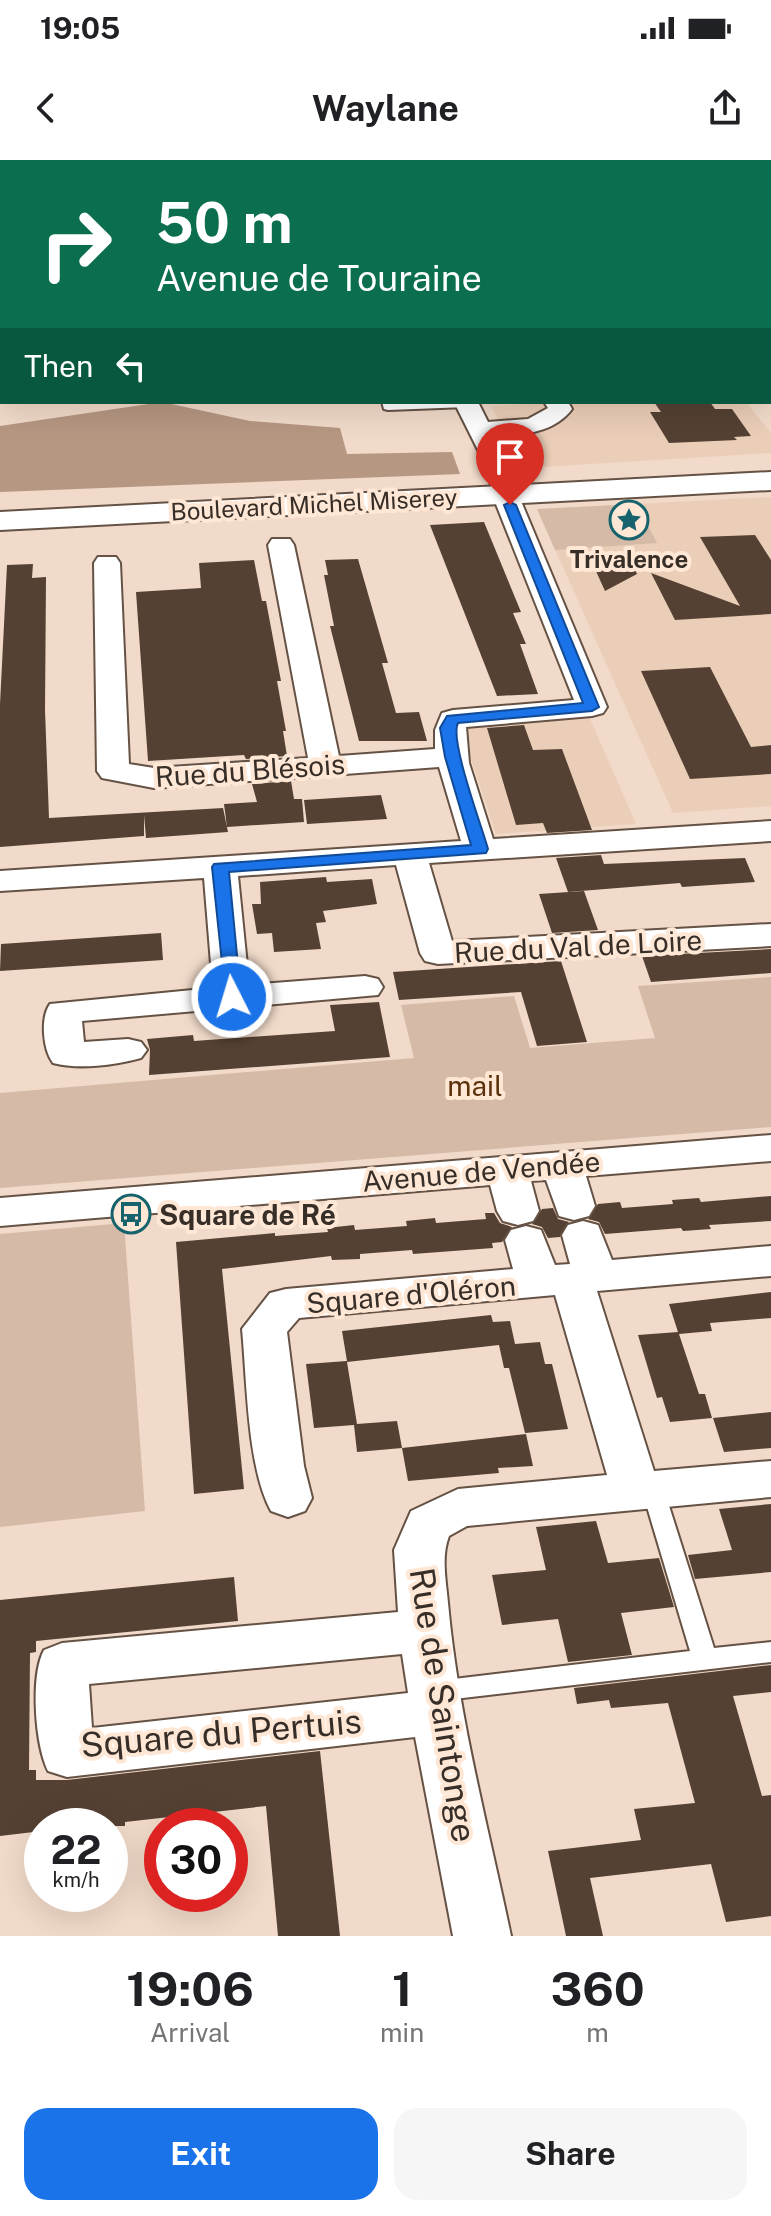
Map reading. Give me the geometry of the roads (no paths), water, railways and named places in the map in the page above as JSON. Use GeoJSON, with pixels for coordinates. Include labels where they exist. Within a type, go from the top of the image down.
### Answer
{"type":"FeatureCollection","features":[{"type":"Feature","properties":{"kind":"street"},"geometry":{"type":"LineString","coordinates":[[466,404],[504,488],[592,707],[453,719],[448,728],[453,757],[480,849]]}},
{"type":"Feature","properties":{"kind":"street"},"geometry":{"type":"LineString","coordinates":[[479,429],[529,427],[542,423],[560,409],[557,404]]}},
{"type":"Feature","properties":{"kind":"street","name":"Boulevard Michel Miserey"},"geometry":{"type":"LineString","coordinates":[[0,521],[771,469]]}},
{"type":"Feature","properties":{"kind":"street","name":"Boulevard Michel Miserey"},"geometry":{"type":"LineString","coordinates":[[0,507],[771,481]]}},
{"type":"Feature","properties":{"kind":"street"},"geometry":{"type":"LineString","coordinates":[[281,545],[325,765]]}},
{"type":"Feature","properties":{"kind":"street","name":"Rue du Blésois"},"geometry":{"type":"LineString","coordinates":[[107,563],[113,771],[154,778],[453,757]]}},
{"type":"Feature","properties":{"kind":"street"},"geometry":{"type":"LineString","coordinates":[[0,881],[771,831]]}},
{"type":"Feature","properties":{"kind":"street","name":"Rue du Val de Loire"},"geometry":{"type":"LineString","coordinates":[[410,856],[438,953],[771,935]]}},
{"type":"Feature","properties":{"kind":"street"},"geometry":{"type":"LineString","coordinates":[[220,867],[232,997]]}},
{"type":"Feature","properties":{"kind":"street"},"geometry":{"type":"LineString","coordinates":[[128,1050],[66,1055],[63,1012],[365,987]]}},
{"type":"Feature","properties":{"kind":"street","name":"Avenue de Vendée"},"geometry":{"type":"LineString","coordinates":[[0,1212],[771,1148]]}},
{"type":"Feature","properties":{"kind":"street"},"geometry":{"type":"LineString","coordinates":[[562,1164],[573,1256],[644,1490]]}},
{"type":"Feature","properties":{"kind":"street"},"geometry":{"type":"LineString","coordinates":[[507,1169],[522,1226],[573,1256]]}},
{"type":"Feature","properties":{"kind":"street","name":"Square d'Oléron"},"geometry":{"type":"LineString","coordinates":[[288,1498],[280,1466],[264,1329],[286,1304],[573,1256],[771,1261]]}},
{"type":"Feature","properties":{"kind":"street","name":"Rue de Saintonge"},"geometry":{"type":"LineString","coordinates":[[482,1936],[425,1631],[419,1550],[428,1524],[458,1508],[771,1479]]}},
{"type":"Feature","properties":{"kind":"street","name":"Square du Pertuis"},"geometry":{"type":"LineString","coordinates":[[425,1631],[62,1665],[67,1754],[436,1702]]}},
{"type":"Feature","properties":{"kind":"lane"},"geometry":{"type":"LineString","coordinates":[[387,404],[388,407],[446,404]]}},
{"type":"Feature","properties":{"kind":"lane"},"geometry":{"type":"LineString","coordinates":[[644,1490],[705,1660]]}},
{"type":"Feature","properties":{"kind":"lane"},"geometry":{"type":"LineString","coordinates":[[436,1702],[771,1652]]}},
{"type":"Feature","properties":{"kind":"place","name":"Trivalence"},"geometry":{"type":"Point","coordinates":[629,520]}},
{"type":"Feature","properties":{"kind":"place","name":"Square de Ré"},"geometry":{"type":"Point","coordinates":[131,1214]}},
{"type":"Feature","properties":{"kind":"park label","name":"mail"},"geometry":{"type":"Point","coordinates":[475,1085]}}]}
